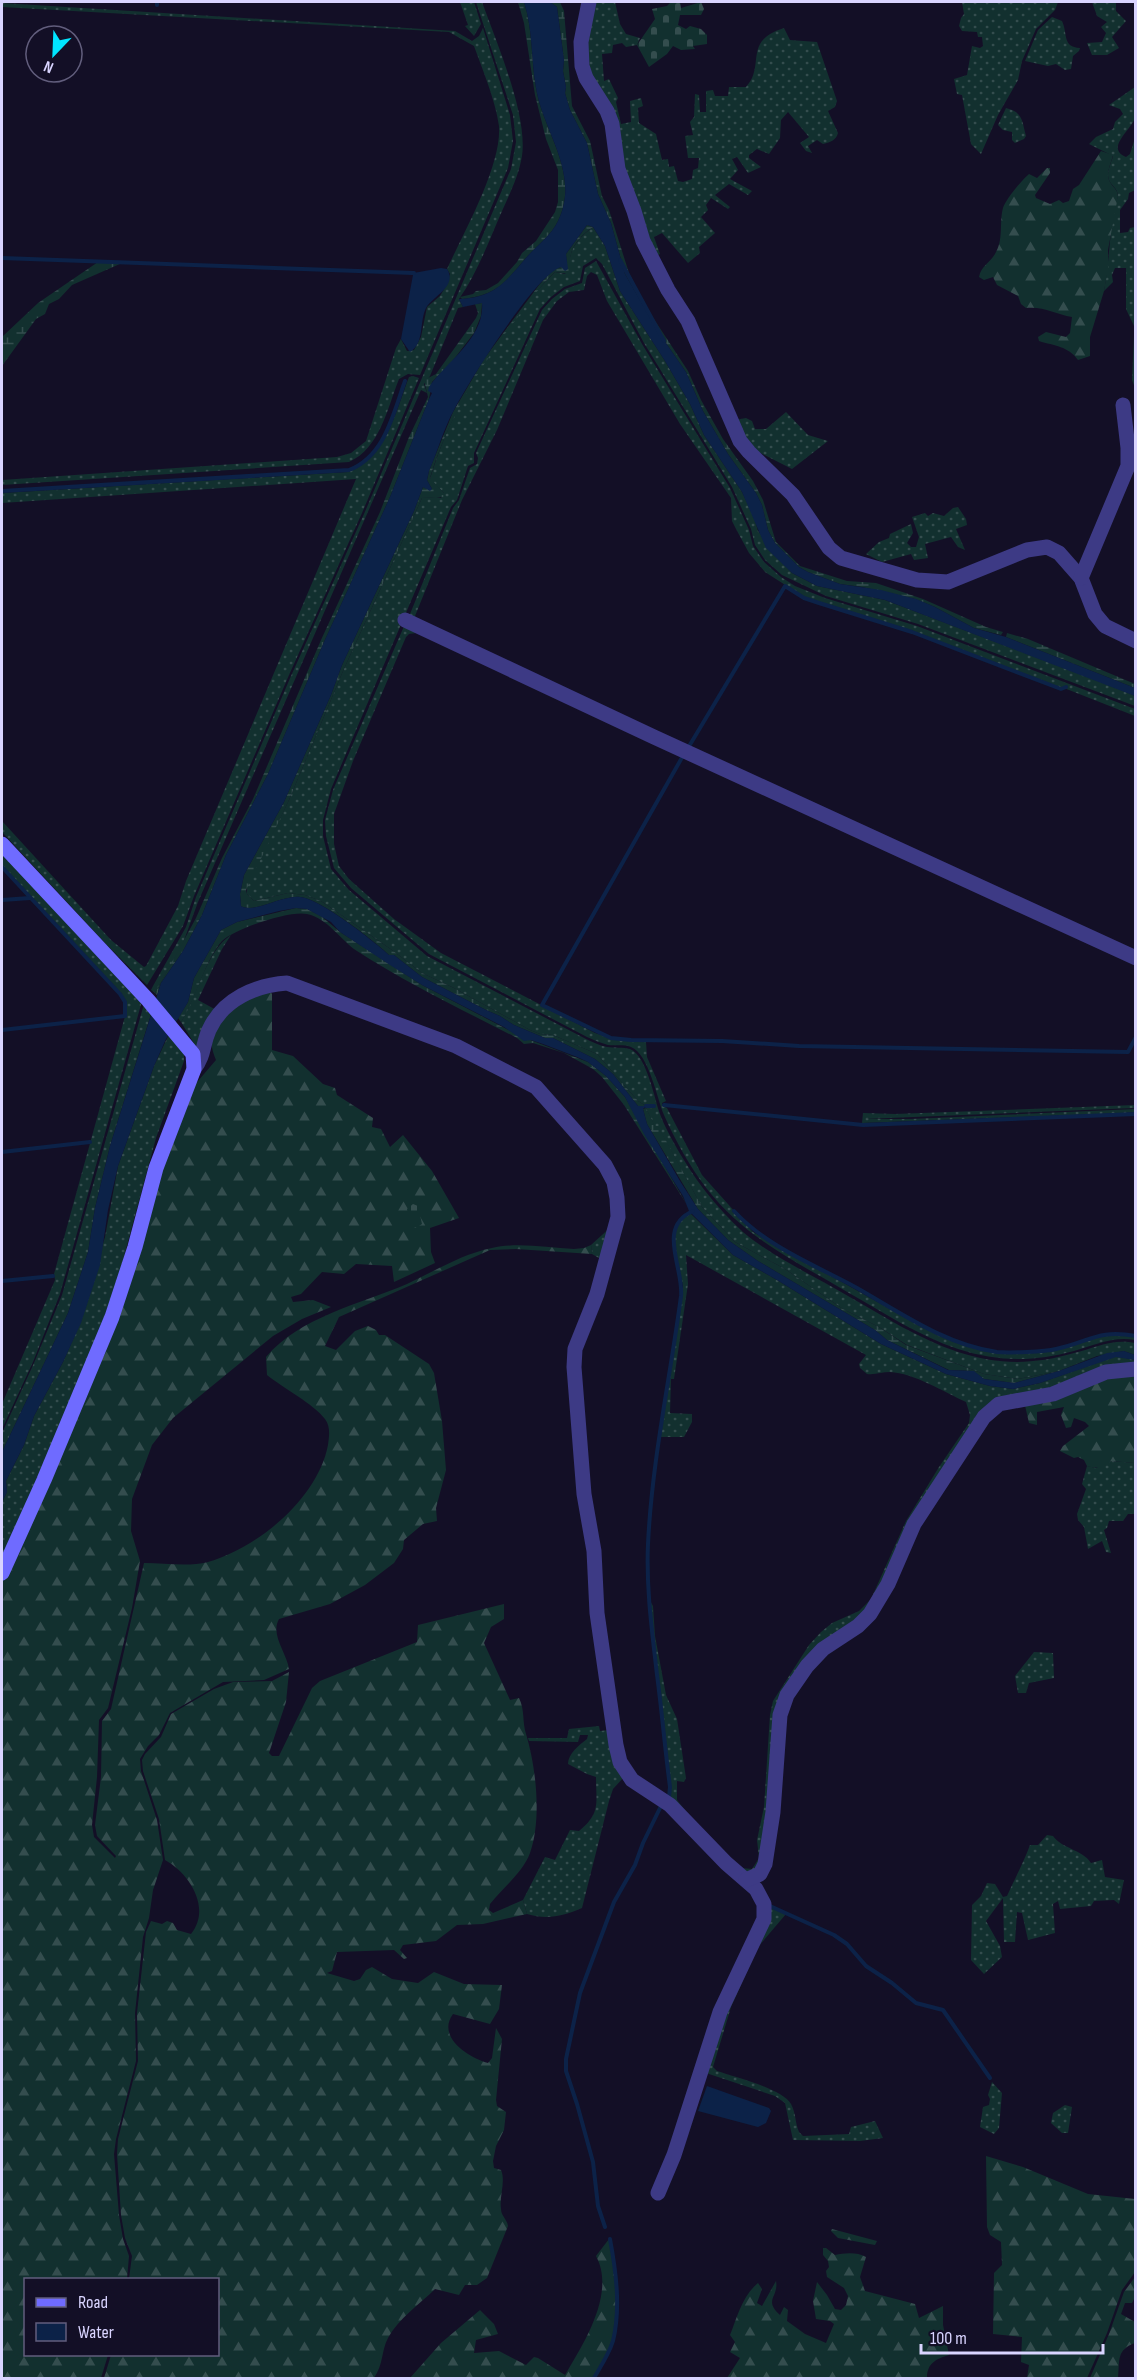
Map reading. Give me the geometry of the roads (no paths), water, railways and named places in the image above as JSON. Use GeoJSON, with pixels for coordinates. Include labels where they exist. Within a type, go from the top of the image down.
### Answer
{"type":"FeatureCollection","features":[{"type":"Feature","properties":{"kind":"main road"},"geometry":{"type":"LineString","coordinates":[[2,844],[148,1000],[193,1054],[194,1069],[156,1168],[135,1247],[112,1317],[2,1574]]}},
{"type":"Feature","properties":{"kind":"street"},"geometry":{"type":"LineString","coordinates":[[589,2],[581,42],[582,66],[612,123],[618,169],[643,241],[668,290],[688,321],[740,441],[792,495],[829,548],[841,558],[856,563],[917,580],[948,582],[1027,550],[1047,548],[1059,553],[1081,578],[1095,615],[1105,627],[1136,641]]}},
{"type":"Feature","properties":{"kind":"street"},"geometry":{"type":"LineString","coordinates":[[1081,578],[1128,466],[1123,405]]}},
{"type":"Feature","properties":{"kind":"street"},"geometry":{"type":"LineString","coordinates":[[405,620],[1136,958]]}},
{"type":"Feature","properties":{"kind":"street"},"geometry":{"type":"LineString","coordinates":[[194,1069],[203,1056],[205,1040],[210,1027],[232,1003],[258,987],[287,983],[456,1046],[536,1086],[605,1165],[614,1182],[618,1217],[597,1294],[575,1348],[574,1367],[584,1494],[594,1551],[597,1613],[616,1745],[620,1762],[632,1780],[670,1804],[726,1863],[756,1889],[764,1904],[764,1918],[720,2012],[674,2155],[658,2193]]}},
{"type":"Feature","properties":{"kind":"street"},"geometry":{"type":"LineString","coordinates":[[747,1880],[760,1874],[765,1864],[773,1812],[780,1715],[787,1695],[807,1666],[824,1649],[858,1626],[870,1614],[888,1584],[914,1524],[984,1417],[999,1404],[1053,1394],[1106,1372],[1136,1369]]}},
{"type":"Feature","properties":{"kind":"water"},"geometry":{"type":"Polygon","coordinates":[[[524,2],[550,2],[557,7],[564,60],[565,93],[570,110],[587,143],[598,194],[611,223],[625,274],[659,333],[686,372],[703,411],[728,454],[756,493],[762,505],[768,530],[775,543],[799,567],[808,572],[840,584],[881,590],[916,599],[974,628],[1006,637],[1135,688],[1135,696],[885,600],[817,586],[792,573],[766,548],[742,492],[704,435],[690,404],[665,361],[620,291],[605,246],[593,227],[587,225],[566,254],[568,269],[565,271],[561,267],[550,274],[519,309],[487,355],[450,418],[429,471],[427,480],[432,489],[430,491],[423,487],[342,665],[284,802],[244,875],[240,894],[241,906],[253,908],[293,897],[309,899],[346,921],[389,955],[394,955],[422,977],[514,1025],[545,1038],[553,1038],[595,1059],[613,1074],[638,1106],[646,1106],[643,1109],[647,1124],[680,1181],[698,1209],[728,1240],[758,1261],[875,1330],[887,1340],[948,1370],[974,1371],[984,1379],[1014,1383],[1059,1371],[1107,1353],[1124,1351],[1135,1355],[1135,1360],[1116,1357],[1040,1383],[1013,1389],[990,1386],[946,1374],[881,1344],[733,1255],[689,1211],[683,1196],[644,1134],[625,1097],[606,1076],[588,1062],[531,1040],[524,1041],[504,1027],[422,985],[340,932],[331,922],[307,909],[296,908],[237,922],[221,930],[194,978],[188,1002],[166,1039],[154,1066],[118,1166],[108,1210],[100,1265],[81,1323],[34,1416],[24,1445],[6,1481],[7,1492],[2,1502],[2,1452],[68,1313],[88,1252],[95,1208],[110,1146],[161,983],[183,951],[202,915],[226,855],[268,774],[324,642],[390,497],[432,393],[428,391],[429,387],[463,349],[477,327],[482,303],[463,307],[459,299],[481,296],[503,283],[555,226],[564,204],[563,170],[536,88],[529,23],[524,2]]]}},
{"type":"Feature","properties":{"kind":"water"},"geometry":{"type":"Polygon","coordinates":[[[447,269],[450,275],[449,281],[426,308],[420,338],[410,352],[401,339],[413,275],[408,274],[447,269]]]}},
{"type":"Feature","properties":{"kind":"water"},"geometry":{"type":"Polygon","coordinates":[[[707,2086],[769,2108],[771,2111],[766,2123],[758,2127],[698,2111],[707,2086]]]}},
{"type":"Feature","properties":{"kind":"waterway"},"geometry":{"type":"LineString","coordinates":[[2,258],[414,273]]}},
{"type":"Feature","properties":{"kind":"waterway"},"geometry":{"type":"LineString","coordinates":[[620,260],[664,341]]}},
{"type":"Feature","properties":{"kind":"waterway"},"geometry":{"type":"LineString","coordinates":[[2,491],[349,470],[361,464],[371,455],[386,433],[405,381]]}},
{"type":"Feature","properties":{"kind":"waterway"},"geometry":{"type":"LineString","coordinates":[[688,748],[785,586],[804,598],[912,632],[1061,689],[1066,687]]}},
{"type":"Feature","properties":{"kind":"waterway"},"geometry":{"type":"LineString","coordinates":[[684,754],[542,1005],[611,1038],[631,1040],[722,1041],[799,1046],[1128,1052],[1136,1037]]}},
{"type":"Feature","properties":{"kind":"waterway"},"geometry":{"type":"LineString","coordinates":[[2,867],[125,1002],[125,1016],[2,1030]]}},
{"type":"Feature","properties":{"kind":"waterway"},"geometry":{"type":"LineString","coordinates":[[2,900],[30,898]]}},
{"type":"Feature","properties":{"kind":"waterway"},"geometry":{"type":"LineString","coordinates":[[664,1105],[863,1125],[1136,1114]]}},
{"type":"Feature","properties":{"kind":"waterway"},"geometry":{"type":"LineString","coordinates":[[646,1106],[654,1106]]}},
{"type":"Feature","properties":{"kind":"waterway"},"geometry":{"type":"LineString","coordinates":[[2,1152],[90,1142]]}},
{"type":"Feature","properties":{"kind":"waterway"},"geometry":{"type":"LineString","coordinates":[[669,1797],[670,1787],[650,1610],[648,1544],[657,1451],[681,1296],[674,1238],[676,1227],[682,1218],[693,1211]]}},
{"type":"Feature","properties":{"kind":"waterway"},"geometry":{"type":"LineString","coordinates":[[734,1211],[747,1224],[776,1245],[924,1327],[960,1343],[997,1352],[1026,1352],[1056,1349],[1103,1335],[1136,1336]]}},
{"type":"Feature","properties":{"kind":"waterway"},"geometry":{"type":"LineString","coordinates":[[2,1281],[53,1276]]}},
{"type":"Feature","properties":{"kind":"waterway"},"geometry":{"type":"LineString","coordinates":[[605,2227],[598,2206],[593,2162],[566,2071],[566,2059],[580,1993],[614,1902],[635,1865],[661,1806]]}},
{"type":"Feature","properties":{"kind":"waterway"},"geometry":{"type":"LineString","coordinates":[[770,1906],[834,1935],[847,1944],[866,1966],[892,1983],[916,2003],[943,2010],[990,2078]]}},
{"type":"Feature","properties":{"kind":"waterway"},"geometry":{"type":"LineString","coordinates":[[594,2378],[613,2341],[617,2316],[617,2290],[610,2239]]}}]}
